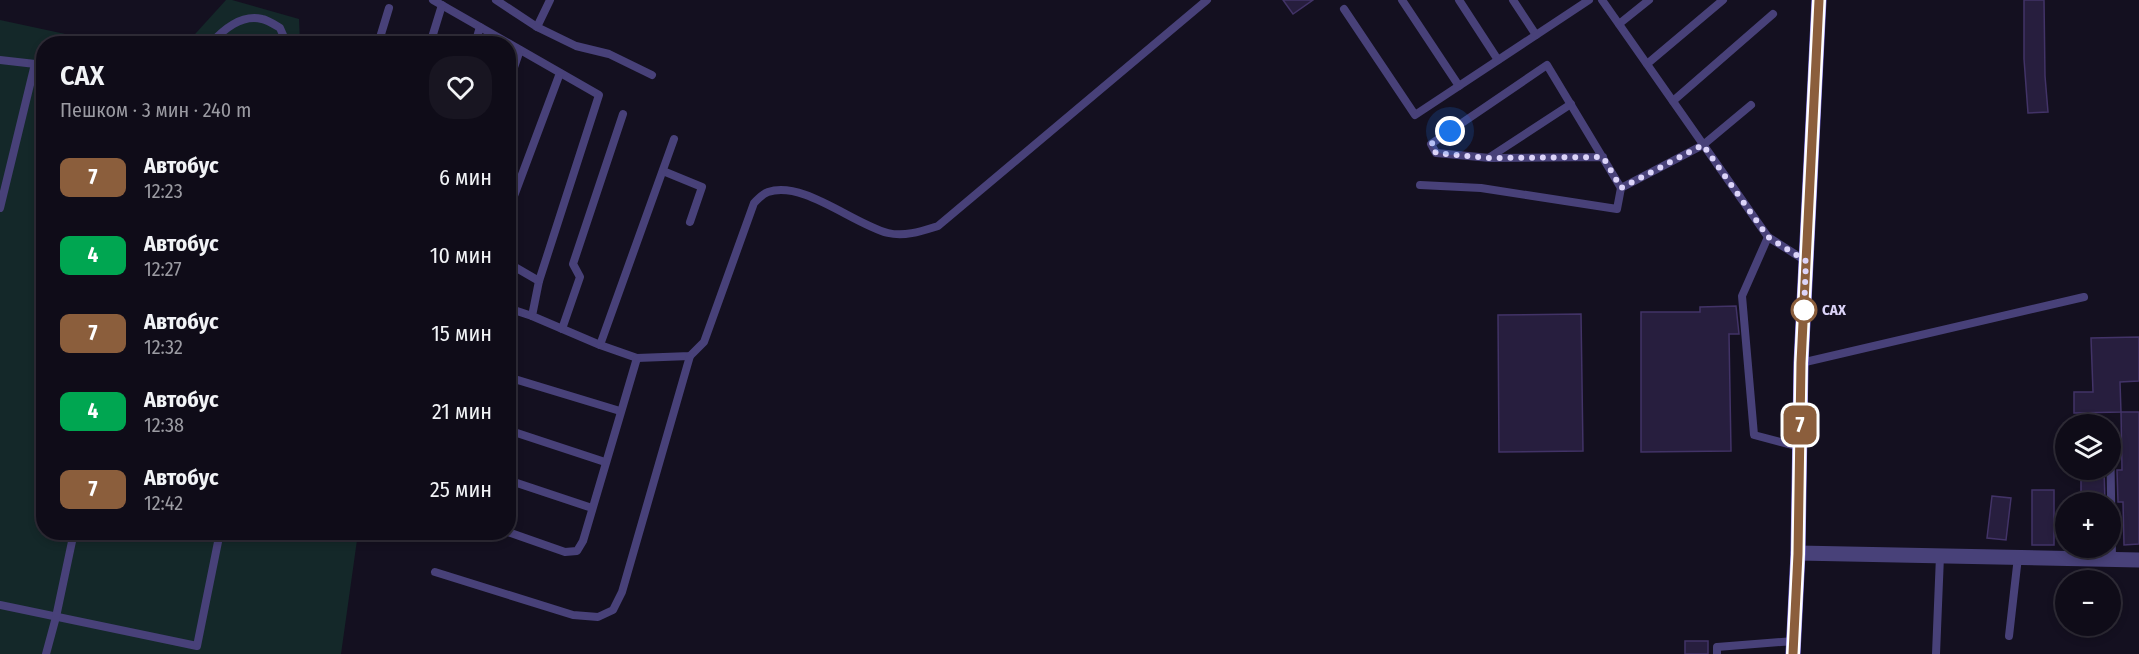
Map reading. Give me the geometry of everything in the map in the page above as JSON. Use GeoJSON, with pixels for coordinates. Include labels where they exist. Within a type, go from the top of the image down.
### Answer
{"type":"FeatureCollection","features":[{"type":"Feature","properties":{"kind":"main road"},"geometry":{"type":"LineString","coordinates":[[1794,647],[1801,363],[1820,0]]}},
{"type":"Feature","properties":{"kind":"street"},"geometry":{"type":"LineString","coordinates":[[1798,554],[2139,560]]}},
{"type":"Feature","properties":{"kind":"lane"},"geometry":{"type":"LineString","coordinates":[[433,0],[496,36]]}},
{"type":"Feature","properties":{"kind":"lane"},"geometry":{"type":"LineString","coordinates":[[496,0],[537,27],[576,46],[609,54],[652,75]]}},
{"type":"Feature","properties":{"kind":"lane"},"geometry":{"type":"LineString","coordinates":[[537,27],[550,0]]}},
{"type":"Feature","properties":{"kind":"lane"},"geometry":{"type":"LineString","coordinates":[[435,572],[573,615],[598,617],[613,610],[622,592],[690,356],[704,342],[754,204],[765,192],[781,189],[797,191],[890,233],[915,234],[938,226],[1207,0]]}},
{"type":"Feature","properties":{"kind":"lane"},"geometry":{"type":"LineString","coordinates":[[1402,0],[1460,86]]}},
{"type":"Feature","properties":{"kind":"lane"},"geometry":{"type":"LineString","coordinates":[[1459,0],[1498,60]]}},
{"type":"Feature","properties":{"kind":"lane"},"geometry":{"type":"LineString","coordinates":[[1513,0],[1536,35]]}},
{"type":"Feature","properties":{"kind":"lane"},"geometry":{"type":"LineString","coordinates":[[1344,9],[1415,115],[1589,0]]}},
{"type":"Feature","properties":{"kind":"lane"},"geometry":{"type":"LineString","coordinates":[[1602,0],[1768,237],[1806,261]]}},
{"type":"Feature","properties":{"kind":"lane"},"geometry":{"type":"LineString","coordinates":[[1619,24],[1649,0]]}},
{"type":"Feature","properties":{"kind":"lane"},"geometry":{"type":"LineString","coordinates":[[1647,64],[1723,0]]}},
{"type":"Feature","properties":{"kind":"lane"},"geometry":{"type":"LineString","coordinates":[[432,36],[442,5]]}},
{"type":"Feature","properties":{"kind":"lane"},"geometry":{"type":"LineString","coordinates":[[380,36],[389,8]]}},
{"type":"Feature","properties":{"kind":"lane"},"geometry":{"type":"LineString","coordinates":[[1673,100],[1773,14]]}},
{"type":"Feature","properties":{"kind":"lane"},"geometry":{"type":"LineString","coordinates":[[218,36],[240,20],[262,19],[280,28],[283,36]]}},
{"type":"Feature","properties":{"kind":"lane"},"geometry":{"type":"LineString","coordinates":[[477,36],[480,27]]}},
{"type":"Feature","properties":{"kind":"lane"},"geometry":{"type":"LineString","coordinates":[[516,48],[599,95],[539,281],[532,316]]}},
{"type":"Feature","properties":{"kind":"lane"},"geometry":{"type":"LineString","coordinates":[[516,62],[520,50]]}},
{"type":"Feature","properties":{"kind":"lane"},"geometry":{"type":"LineString","coordinates":[[0,60],[36,65]]}},
{"type":"Feature","properties":{"kind":"lane"},"geometry":{"type":"LineString","coordinates":[[1420,186],[1481,188],[1617,209],[1621,188],[1603,157],[1547,65],[1431,144],[1436,153],[1490,158],[1603,157]]}},
{"type":"Feature","properties":{"kind":"lane"},"geometry":{"type":"LineString","coordinates":[[516,191],[560,73]]}},
{"type":"Feature","properties":{"kind":"lane"},"geometry":{"type":"LineString","coordinates":[[0,208],[36,76]]}},
{"type":"Feature","properties":{"kind":"lane"},"geometry":{"type":"LineString","coordinates":[[1490,158],[1571,104]]}},
{"type":"Feature","properties":{"kind":"lane"},"geometry":{"type":"LineString","coordinates":[[1621,188],[1703,145],[1751,105]]}},
{"type":"Feature","properties":{"kind":"lane"},"geometry":{"type":"LineString","coordinates":[[562,329],[580,277],[573,264],[623,114]]}},
{"type":"Feature","properties":{"kind":"lane"},"geometry":{"type":"LineString","coordinates":[[600,345],[674,139]]}},
{"type":"Feature","properties":{"kind":"lane"},"geometry":{"type":"LineString","coordinates":[[663,171],[702,187],[690,222]]}},
{"type":"Feature","properties":{"kind":"lane"},"geometry":{"type":"LineString","coordinates":[[1768,237],[1742,296],[1754,435],[1800,447]]}},
{"type":"Feature","properties":{"kind":"lane"},"geometry":{"type":"LineString","coordinates":[[516,268],[539,281]]}},
{"type":"Feature","properties":{"kind":"lane"},"geometry":{"type":"LineString","coordinates":[[1801,363],[2084,297]]}},
{"type":"Feature","properties":{"kind":"lane"},"geometry":{"type":"LineString","coordinates":[[516,311],[637,358],[690,356]]}},
{"type":"Feature","properties":{"kind":"lane"},"geometry":{"type":"LineString","coordinates":[[516,535],[565,552],[577,551],[583,541],[637,358]]}},
{"type":"Feature","properties":{"kind":"lane"},"geometry":{"type":"LineString","coordinates":[[516,379],[620,411]]}},
{"type":"Feature","properties":{"kind":"lane"},"geometry":{"type":"LineString","coordinates":[[516,433],[605,462]]}},
{"type":"Feature","properties":{"kind":"lane"},"geometry":{"type":"LineString","coordinates":[[2111,480],[2112,559]]}},
{"type":"Feature","properties":{"kind":"lane"},"geometry":{"type":"LineString","coordinates":[[516,483],[592,508]]}},
{"type":"Feature","properties":{"kind":"lane"},"geometry":{"type":"LineString","coordinates":[[46,654],[72,540]]}},
{"type":"Feature","properties":{"kind":"lane"},"geometry":{"type":"LineString","coordinates":[[0,605],[197,646],[218,540]]}},
{"type":"Feature","properties":{"kind":"lane"},"geometry":{"type":"LineString","coordinates":[[1935,654],[1940,556]]}},
{"type":"Feature","properties":{"kind":"lane"},"geometry":{"type":"LineString","coordinates":[[2009,636],[2018,557]]}},
{"type":"Feature","properties":{"kind":"lane"},"geometry":{"type":"LineString","coordinates":[[1717,654],[1717,647],[1794,647]]}},
{"type":"Feature","properties":{"kind":"green space"},"geometry":{"type":"Polygon","coordinates":[[[226,0],[299,19],[300,36],[193,36],[226,0]]]}},
{"type":"Feature","properties":{"kind":"green space"},"geometry":{"type":"Polygon","coordinates":[[[0,20],[74,36],[36,36],[36,540],[357,540],[341,654],[0,654],[0,20]]]}},
{"type":"Feature","properties":{"kind":"building"},"geometry":{"type":"Polygon","coordinates":[[[1283,0],[1313,0],[1293,14],[1283,0]]]}},
{"type":"Feature","properties":{"kind":"building"},"geometry":{"type":"Polygon","coordinates":[[[2024,0],[2044,0],[2048,112],[2028,113],[2024,59],[2024,0]]]}},
{"type":"Feature","properties":{"kind":"building"},"geometry":{"type":"Polygon","coordinates":[[[1736,306],[1739,334],[1729,334],[1731,451],[1641,452],[1641,312],[1700,312],[1700,307],[1736,306]]]}},
{"type":"Feature","properties":{"kind":"building"},"geometry":{"type":"Polygon","coordinates":[[[1581,314],[1583,451],[1499,452],[1498,315],[1581,314]]]}},
{"type":"Feature","properties":{"kind":"building"},"geometry":{"type":"Polygon","coordinates":[[[2139,337],[2139,381],[2120,382],[2121,412],[2074,413],[2074,392],[2093,392],[2091,338],[2139,337]]]}},
{"type":"Feature","properties":{"kind":"building"},"geometry":{"type":"Polygon","coordinates":[[[2121,412],[2139,412],[2139,544],[2124,545],[2123,502],[2121,502],[2121,492],[2118,492],[2117,480],[2121,480],[2121,412]]]}},
{"type":"Feature","properties":{"kind":"building"},"geometry":{"type":"Polygon","coordinates":[[[2081,480],[2104,480],[2105,492],[2081,492],[2081,480]]]}},
{"type":"Feature","properties":{"kind":"building"},"geometry":{"type":"Polygon","coordinates":[[[2032,490],[2054,490],[2054,545],[2032,545],[2032,490]]]}},
{"type":"Feature","properties":{"kind":"building"},"geometry":{"type":"Polygon","coordinates":[[[1992,496],[2011,498],[2006,540],[1987,538],[1992,496]]]}},
{"type":"Feature","properties":{"kind":"building"},"geometry":{"type":"Polygon","coordinates":[[[1685,641],[1708,641],[1708,654],[1685,654],[1685,641]]]}},
{"type":"Feature","properties":{"kind":"bus line","name":"7"},"geometry":{"type":"LineString","coordinates":[[1793,654],[1798,554],[1801,363],[1819,0]]}},
{"type":"Feature","properties":{"kind":"place","name":"САХ"},"geometry":{"type":"Point","coordinates":[1804,310]}},
{"type":"Feature","properties":{"kind":"route"},"geometry":{"type":"LineString","coordinates":[[1450,131],[1431,144],[1436,153],[1490,158],[1603,157],[1621,188],[1703,145],[1768,237],[1806,261],[1804,310]]}}]}
